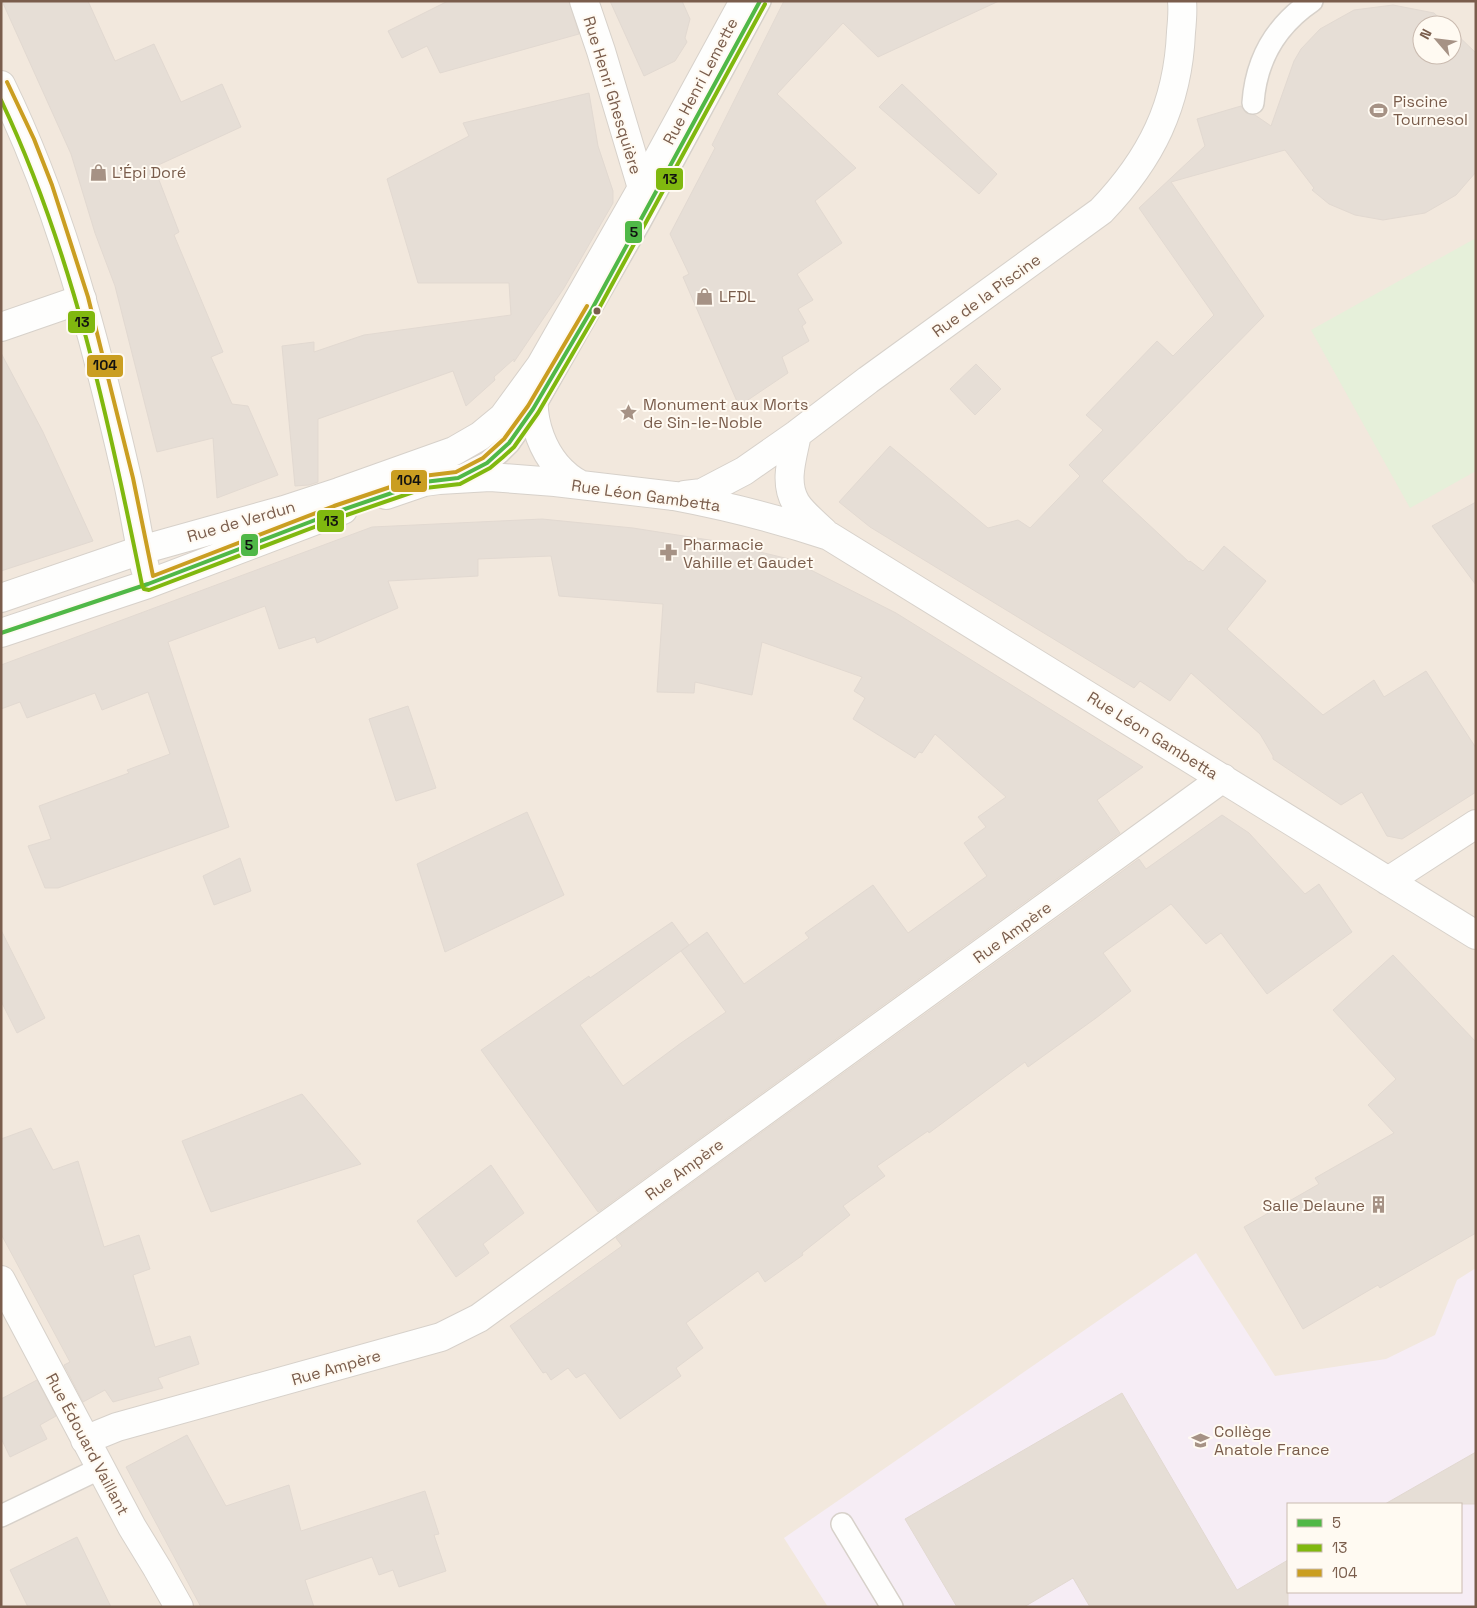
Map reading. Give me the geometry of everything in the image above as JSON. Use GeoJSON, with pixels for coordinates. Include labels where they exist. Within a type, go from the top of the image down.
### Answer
{"type":"FeatureCollection","features":[{"type":"Feature","properties":{"kind":"street","name":"Rue Henri Ghesquière"},"geometry":{"type":"LineString","coordinates":[[584,1],[642,188]]}},
{"type":"Feature","properties":{"kind":"street","name":"Rue Henri Lemette"},"geometry":{"type":"LineString","coordinates":[[642,188],[744,1]]}},
{"type":"Feature","properties":{"kind":"street","name":"Rue de la Piscine"},"geometry":{"type":"LineString","coordinates":[[674,496],[702,493],[744,471],[798,434],[868,380],[1101,211],[1120,192],[1136,169],[1154,139],[1166,113],[1174,89],[1179,63],[1187,3]]}},
{"type":"Feature","properties":{"kind":"street"},"geometry":{"type":"LineString","coordinates":[[1,85],[28,142],[46,187],[82,299],[128,480],[148,584]]}},
{"type":"Feature","properties":{"kind":"street","name":"Rue de Verdun"},"geometry":{"type":"LineString","coordinates":[[1,598],[141,550],[294,507],[454,451],[480,436],[504,416],[541,366],[642,188]]}},
{"type":"Feature","properties":{"kind":"street"},"geometry":{"type":"LineString","coordinates":[[1,327],[82,299]]}},
{"type":"Feature","properties":{"kind":"street"},"geometry":{"type":"LineString","coordinates":[[541,366],[535,385],[533,409],[541,437],[552,460],[560,470],[583,486]]}},
{"type":"Feature","properties":{"kind":"street","name":"Rue Léon Gambetta"},"geometry":{"type":"LineString","coordinates":[[798,434],[789,472],[792,491],[796,503],[829,536],[1476,935]]}},
{"type":"Feature","properties":{"kind":"street","name":"Rue de Verdun"},"geometry":{"type":"LineString","coordinates":[[1,633],[148,584],[424,482],[458,478]]}},
{"type":"Feature","properties":{"kind":"street","name":"Rue Léon Gambetta"},"geometry":{"type":"LineString","coordinates":[[458,478],[512,478],[674,496],[720,504],[829,536]]}},
{"type":"Feature","properties":{"kind":"street","name":"Rue Ampère"},"geometry":{"type":"LineString","coordinates":[[85,1440],[117,1427],[441,1337],[471,1322],[1223,778]]}},
{"type":"Feature","properties":{"kind":"street"},"geometry":{"type":"LineString","coordinates":[[1388,882],[1476,824]]}},
{"type":"Feature","properties":{"kind":"street","name":"Rue Édouard Vaillant"},"geometry":{"type":"LineString","coordinates":[[1,1280],[132,1527],[158,1568],[179,1607]]}},
{"type":"Feature","properties":{"kind":"lane"},"geometry":{"type":"LineString","coordinates":[[458,478],[481,466],[499,453],[509,443],[533,409],[630,240],[760,1]]}},
{"type":"Feature","properties":{"kind":"lane"},"geometry":{"type":"LineString","coordinates":[[1253,103],[1254,83],[1271,43],[1288,22],[1312,1]]}},
{"type":"Feature","properties":{"kind":"lane"},"geometry":{"type":"LineString","coordinates":[[1,1516],[101,1468]]}},
{"type":"Feature","properties":{"kind":"lane"},"geometry":{"type":"LineString","coordinates":[[842,1524],[892,1607]]}},
{"type":"Feature","properties":{"kind":"shaded area"},"geometry":{"type":"Polygon","coordinates":[[[1,1],[1476,1],[1476,1607],[1,1607],[1,1]]]}},
{"type":"Feature","properties":{"kind":"shaded area","name":"Collège Anatole France"},"geometry":{"type":"Polygon","coordinates":[[[1196,1253],[1275,1376],[1386,1359],[1435,1335],[1457,1280],[1476,1268],[1476,1607],[828,1607],[784,1538],[1196,1253]]]}},
{"type":"Feature","properties":{"kind":"green space"},"geometry":{"type":"Polygon","coordinates":[[[1476,238],[1476,471],[1410,508],[1311,330],[1476,238]]]}},
{"type":"Feature","properties":{"kind":"building"},"geometry":{"type":"Polygon","coordinates":[[[2,1],[88,1],[115,61],[154,44],[181,102],[222,84],[241,127],[154,167],[179,232],[174,235],[223,352],[211,357],[232,404],[248,406],[278,475],[217,498],[213,438],[157,452],[115,286],[95,233],[71,154],[2,1]]]}},
{"type":"Feature","properties":{"kind":"building"},"geometry":{"type":"Polygon","coordinates":[[[448,1],[569,1],[579,34],[440,73],[427,46],[402,58],[388,31],[448,1]]]}},
{"type":"Feature","properties":{"kind":"building"},"geometry":{"type":"Polygon","coordinates":[[[610,1],[682,1],[690,19],[685,38],[687,42],[675,61],[644,76],[610,1]]]}},
{"type":"Feature","properties":{"kind":"building"},"geometry":{"type":"Polygon","coordinates":[[[784,1],[999,1],[878,57],[843,23],[777,94],[856,168],[815,201],[842,243],[797,274],[813,300],[798,309],[806,323],[802,326],[809,341],[782,357],[788,373],[739,406],[683,277],[689,274],[670,234],[715,148],[712,145],[784,1]]]}},
{"type":"Feature","properties":{"kind":"building"},"geometry":{"type":"Polygon","coordinates":[[[1393,5],[1436,15],[1412,15],[1412,65],[1462,65],[1462,40],[1476,53],[1476,172],[1456,195],[1425,213],[1383,220],[1355,215],[1329,204],[1312,190],[1314,188],[1285,150],[1171,182],[1264,316],[1102,481],[1189,562],[1203,571],[1224,546],[1266,581],[1227,629],[1323,715],[1374,680],[1384,697],[1426,671],[1476,748],[1476,792],[1402,839],[1387,836],[1362,792],[1341,805],[1273,759],[1260,734],[1191,673],[1170,701],[1140,681],[1134,688],[870,527],[839,502],[890,446],[988,528],[1018,520],[1030,528],[1080,476],[1069,465],[1103,430],[1086,415],[1157,341],[1173,356],[1214,315],[1139,208],[1205,146],[1197,119],[1241,106],[1246,113],[1255,115],[1271,126],[1294,61],[1301,49],[1320,29],[1354,10],[1393,5]]]}},
{"type":"Feature","properties":{"kind":"building"},"geometry":{"type":"Polygon","coordinates":[[[902,84],[997,174],[979,194],[879,107],[902,84]]]}},
{"type":"Feature","properties":{"kind":"building"},"geometry":{"type":"Polygon","coordinates":[[[589,93],[598,146],[613,191],[613,203],[564,288],[514,362],[514,359],[494,377],[495,380],[466,406],[453,371],[318,419],[318,482],[295,486],[282,346],[314,342],[314,352],[364,335],[511,315],[509,283],[418,283],[387,179],[469,136],[463,123],[589,93]]]}},
{"type":"Feature","properties":{"kind":"building"},"geometry":{"type":"Polygon","coordinates":[[[1,353],[43,432],[93,541],[1,571],[1,353]]]}},
{"type":"Feature","properties":{"kind":"building"},"geometry":{"type":"Polygon","coordinates":[[[976,364],[1001,389],[975,415],[950,389],[976,364]]]}},
{"type":"Feature","properties":{"kind":"building"},"geometry":{"type":"Polygon","coordinates":[[[1476,502],[1476,585],[1432,526],[1476,502]]]}},
{"type":"Feature","properties":{"kind":"building"},"geometry":{"type":"Polygon","coordinates":[[[542,519],[633,528],[741,545],[789,559],[896,613],[1143,767],[1097,800],[1120,833],[598,1212],[481,1050],[672,922],[689,945],[580,1025],[623,1086],[726,1012],[681,951],[707,932],[744,984],[809,938],[805,933],[873,885],[908,933],[987,876],[964,843],[986,827],[978,817],[1006,797],[935,734],[922,753],[919,752],[915,758],[853,719],[865,698],[854,691],[862,677],[762,642],[752,695],[695,682],[694,693],[657,692],[663,604],[559,596],[551,556],[478,559],[478,576],[388,581],[398,608],[317,643],[315,637],[279,649],[265,606],[168,642],[229,827],[58,888],[45,888],[28,846],[51,839],[39,806],[129,773],[127,770],[170,754],[148,692],[102,710],[95,693],[27,718],[20,702],[1,709],[1,665],[372,527],[542,519]]]}},
{"type":"Feature","properties":{"kind":"building"},"geometry":{"type":"Polygon","coordinates":[[[408,706],[436,788],[396,801],[369,719],[408,706]]]}},
{"type":"Feature","properties":{"kind":"building"},"geometry":{"type":"Polygon","coordinates":[[[527,812],[564,895],[445,952],[417,864],[527,812]]]}},
{"type":"Feature","properties":{"kind":"building"},"geometry":{"type":"Polygon","coordinates":[[[1222,815],[1249,833],[1305,894],[1319,884],[1352,932],[1267,994],[1221,933],[1206,944],[1171,904],[1103,953],[1131,991],[1028,1067],[1025,1062],[929,1133],[928,1131],[877,1166],[885,1176],[843,1206],[850,1215],[802,1253],[803,1255],[765,1282],[758,1271],[686,1323],[703,1348],[676,1368],[681,1376],[620,1419],[585,1373],[576,1378],[568,1368],[551,1380],[546,1372],[543,1373],[510,1326],[622,1246],[616,1238],[1139,859],[1146,869],[1222,815]]]}},
{"type":"Feature","properties":{"kind":"building"},"geometry":{"type":"Polygon","coordinates":[[[240,858],[251,891],[214,905],[203,876],[240,858]]]}},
{"type":"Feature","properties":{"kind":"building"},"geometry":{"type":"Polygon","coordinates":[[[1,930],[45,1018],[17,1033],[1,1001],[1,930]]]}},
{"type":"Feature","properties":{"kind":"building","name":"Salle Delaune"},"geometry":{"type":"Polygon","coordinates":[[[1393,955],[1476,1042],[1476,1233],[1380,1288],[1378,1285],[1303,1329],[1244,1227],[1319,1184],[1315,1178],[1394,1133],[1368,1105],[1396,1079],[1333,1010],[1393,955]]]}},
{"type":"Feature","properties":{"kind":"building"},"geometry":{"type":"Polygon","coordinates":[[[302,1094],[361,1164],[211,1212],[182,1141],[302,1094]]]}},
{"type":"Feature","properties":{"kind":"building"},"geometry":{"type":"Polygon","coordinates":[[[31,1128],[53,1170],[78,1161],[104,1247],[139,1235],[150,1269],[133,1275],[155,1347],[190,1336],[199,1364],[158,1378],[163,1388],[113,1402],[105,1390],[83,1402],[64,1365],[70,1362],[1,1234],[1,1139],[31,1128]]]}},
{"type":"Feature","properties":{"kind":"building"},"geometry":{"type":"Polygon","coordinates":[[[491,1165],[524,1213],[483,1244],[489,1253],[456,1277],[417,1221],[491,1165]]]}},
{"type":"Feature","properties":{"kind":"building"},"geometry":{"type":"Polygon","coordinates":[[[37,1380],[56,1416],[40,1425],[47,1439],[10,1457],[1,1438],[1,1399],[37,1380]]]}},
{"type":"Feature","properties":{"kind":"building"},"geometry":{"type":"Polygon","coordinates":[[[1122,1393],[1237,1590],[1287,1561],[1288,1607],[1090,1607],[1073,1578],[1024,1607],[957,1607],[905,1519],[1122,1393]]]}},
{"type":"Feature","properties":{"kind":"building"},"geometry":{"type":"Polygon","coordinates":[[[187,1435],[226,1506],[289,1485],[301,1531],[425,1491],[439,1534],[434,1535],[446,1571],[399,1587],[393,1570],[379,1575],[372,1557],[305,1580],[314,1607],[201,1607],[126,1467],[187,1435]]]}},
{"type":"Feature","properties":{"kind":"building"},"geometry":{"type":"Polygon","coordinates":[[[1476,1452],[1476,1504],[1387,1503],[1476,1452]]]}},
{"type":"Feature","properties":{"kind":"building"},"geometry":{"type":"Polygon","coordinates":[[[77,1537],[111,1607],[28,1607],[10,1570],[77,1537]]]}},
{"type":"Feature","properties":{"kind":"transit line","name":"5"},"geometry":{"type":"LineString","coordinates":[[1,633],[148,584],[336,512],[424,482],[458,478],[487,463],[509,443],[533,409],[592,309],[760,1]]}},
{"type":"Feature","properties":{"kind":"transit line","name":"13"},"geometry":{"type":"LineString","coordinates":[[1,100],[49,217],[69,277],[102,400],[142,585],[144,589],[149,590],[338,518],[425,488],[460,484],[490,468],[514,447],[538,413],[597,312],[765,4]]}},
{"type":"Feature","properties":{"kind":"transit line","name":"104"},"geometry":{"type":"LineString","coordinates":[[7,82],[34,139],[52,185],[88,297],[133,478],[153,576],[334,506],[423,476],[456,472],[483,458],[504,439],[528,406],[587,306]]}},
{"type":"Feature","properties":{"kind":"place","name":"Piscine Tournesol"},"geometry":{"type":"Point","coordinates":[1379,110]}},
{"type":"Feature","properties":{"kind":"place","name":"L'Épi Doré"},"geometry":{"type":"Point","coordinates":[98,172]}},
{"type":"Feature","properties":{"kind":"place","name":"LFDL"},"geometry":{"type":"Point","coordinates":[705,296]}},
{"type":"Feature","properties":{"kind":"place","name":"Monument aux Morts de Sin-le-Noble"},"geometry":{"type":"Point","coordinates":[629,413]}},
{"type":"Feature","properties":{"kind":"place","name":"Pharmacie Vahille et Gaudet"},"geometry":{"type":"Point","coordinates":[669,553]}},
{"type":"Feature","properties":{"kind":"place","name":"Salle Delaune"},"geometry":{"type":"Point","coordinates":[1379,1205]}},
{"type":"Feature","properties":{"kind":"place","name":"Collège Anatole France"},"geometry":{"type":"Point","coordinates":[1200,1440]}}]}
